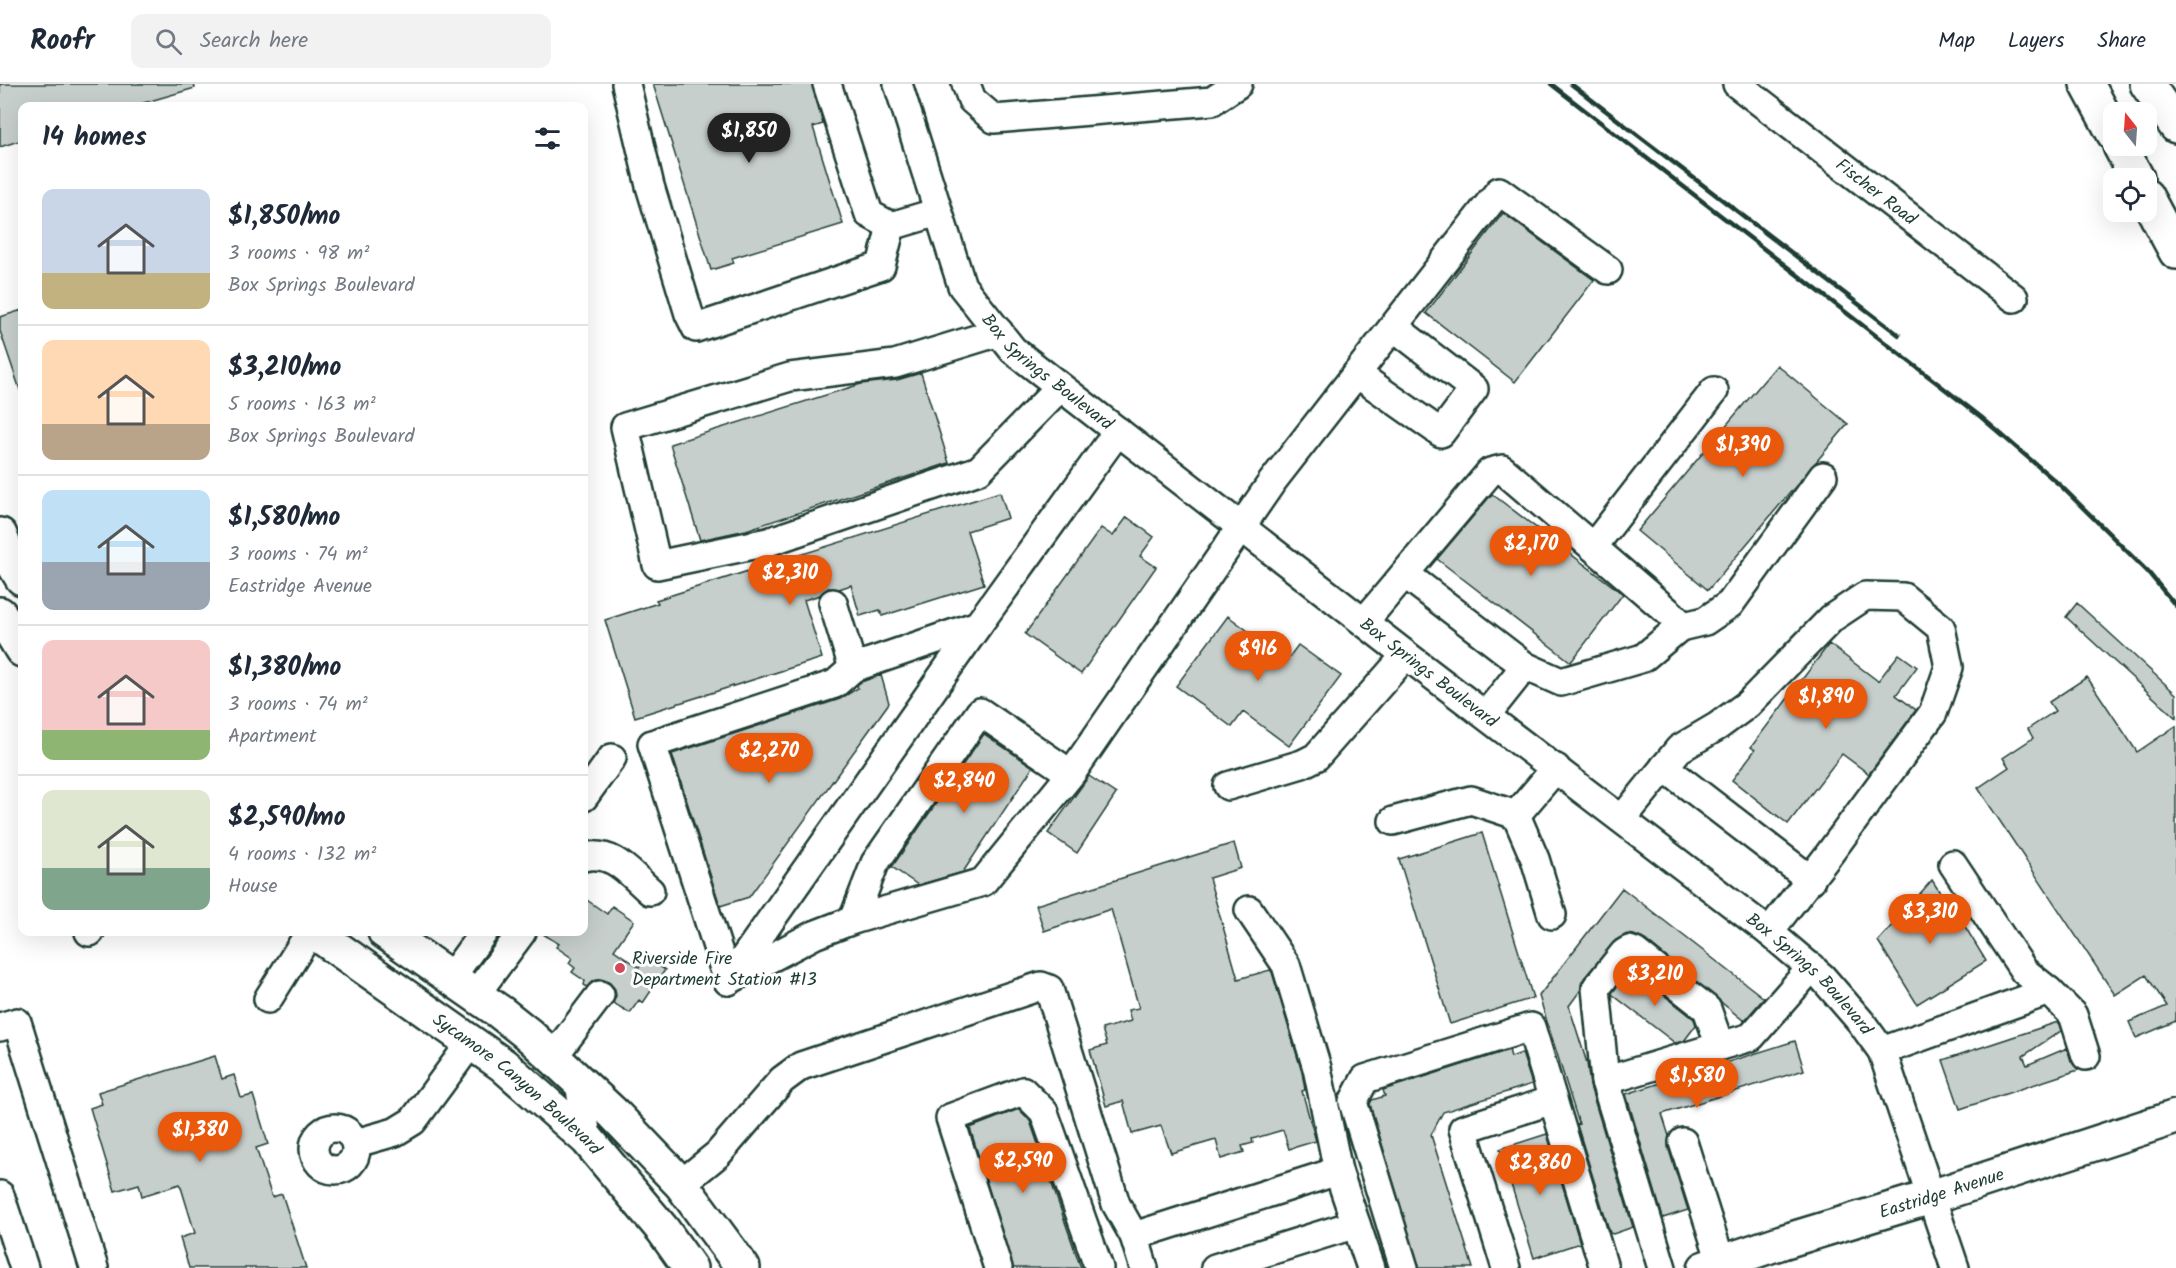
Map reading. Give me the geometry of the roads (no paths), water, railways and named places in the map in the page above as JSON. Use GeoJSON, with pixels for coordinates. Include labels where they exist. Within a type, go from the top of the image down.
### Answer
{"type":"FeatureCollection","features":[{"type":"Feature","properties":{"kind":"main road"},"geometry":{"type":"LineString","coordinates":[[2087,84],[2103,114]]}},
{"type":"Feature","properties":{"kind":"main road"},"geometry":{"type":"LineString","coordinates":[[2147,84],[2176,126]]}},
{"type":"Feature","properties":{"kind":"main road"},"geometry":{"type":"LineString","coordinates":[[2157,217],[2176,252]]}},
{"type":"Feature","properties":{"kind":"main road"},"geometry":{"type":"LineString","coordinates":[[0,614],[18,644]]}},
{"type":"Feature","properties":{"kind":"main road","name":"Sycamore Canyon Boulevard"},"geometry":{"type":"LineString","coordinates":[[318,936],[472,1041],[503,1065],[587,1139],[663,1230],[690,1268]]}},
{"type":"Feature","properties":{"kind":"main road"},"geometry":{"type":"LineString","coordinates":[[391,936],[529,1035],[579,1081],[681,1184],[743,1268]]}},
{"type":"Feature","properties":{"kind":"main road"},"geometry":{"type":"LineString","coordinates":[[381,979],[427,985],[452,1003],[461,1004],[463,986]]}},
{"type":"Feature","properties":{"kind":"main road","name":"Eastridge Avenue"},"geometry":{"type":"LineString","coordinates":[[1713,1265],[2176,1117]]}},
{"type":"Feature","properties":{"kind":"street"},"geometry":{"type":"LineString","coordinates":[[626,84],[650,186],[689,314],[696,328],[881,266],[891,226]]}},
{"type":"Feature","properties":{"kind":"street"},"geometry":{"type":"LineString","coordinates":[[828,84],[869,214],[891,226],[938,212]]}},
{"type":"Feature","properties":{"kind":"street","name":"Box Springs Boulevard"},"geometry":{"type":"LineString","coordinates":[[898,84],[962,286],[1013,350],[1406,655],[1769,932],[1812,967],[1854,1014],[1882,1052],[1955,1268]]}},
{"type":"Feature","properties":{"kind":"street"},"geometry":{"type":"LineString","coordinates":[[966,84],[972,100],[994,120],[1212,101],[1238,84]]}},
{"type":"Feature","properties":{"kind":"street","name":"Fischer Road"},"geometry":{"type":"LineString","coordinates":[[1737,84],[2014,298]]}},
{"type":"Feature","properties":{"kind":"street"},"geometry":{"type":"LineString","coordinates":[[728,981],[814,934],[853,920],[983,882],[1071,774],[1272,482],[1499,191],[1608,270]]}},
{"type":"Feature","properties":{"kind":"street"},"geometry":{"type":"LineString","coordinates":[[1357,374],[1442,433],[1474,389],[1394,327]]}},
{"type":"Feature","properties":{"kind":"street"},"geometry":{"type":"LineString","coordinates":[[999,332],[895,364],[790,377],[625,427],[657,565],[768,542],[979,470],[1060,387]]}},
{"type":"Feature","properties":{"kind":"street"},"geometry":{"type":"LineString","coordinates":[[1593,547],[1714,390]]}},
{"type":"Feature","properties":{"kind":"street"},"geometry":{"type":"LineString","coordinates":[[728,981],[978,625],[1118,431]]}},
{"type":"Feature","properties":{"kind":"street"},"geometry":{"type":"LineString","coordinates":[[1364,622],[1490,472],[1502,469],[1673,616],[1680,627]]}},
{"type":"Feature","properties":{"kind":"street"},"geometry":{"type":"LineString","coordinates":[[1405,574],[1525,666],[1564,682],[1586,673],[1643,658],[1680,627],[1705,621],[1730,604],[1823,476]]}},
{"type":"Feature","properties":{"kind":"street"},"geometry":{"type":"LineString","coordinates":[[1622,819],[1679,749],[1718,726],[1748,704],[1832,618],[1865,596],[1903,597],[1941,628],[1949,667],[1933,713],[1769,932]]}},
{"type":"Feature","properties":{"kind":"street"},"geometry":{"type":"LineString","coordinates":[[832,603],[853,668]]}},
{"type":"Feature","properties":{"kind":"street"},"geometry":{"type":"LineString","coordinates":[[728,981],[652,744],[835,684],[853,668],[978,625]]}},
{"type":"Feature","properties":{"kind":"street"},"geometry":{"type":"LineString","coordinates":[[1228,786],[1302,764],[1316,757],[1406,655]]}},
{"type":"Feature","properties":{"kind":"street"},"geometry":{"type":"LineString","coordinates":[[1486,715],[1525,666]]}},
{"type":"Feature","properties":{"kind":"street"},"geometry":{"type":"LineString","coordinates":[[853,920],[874,863],[980,712],[1071,774]]}},
{"type":"Feature","properties":{"kind":"street"},"geometry":{"type":"LineString","coordinates":[[588,791],[612,758]]}},
{"type":"Feature","properties":{"kind":"street"},"geometry":{"type":"LineString","coordinates":[[1664,767],[1810,880]]}},
{"type":"Feature","properties":{"kind":"street"},"geometry":{"type":"LineString","coordinates":[[1516,815],[1556,768]]}},
{"type":"Feature","properties":{"kind":"street"},"geometry":{"type":"LineString","coordinates":[[1393,821],[1471,800],[1516,815],[1535,859],[1552,915]]}},
{"type":"Feature","properties":{"kind":"street"},"geometry":{"type":"LineString","coordinates":[[588,856],[596,854],[614,860],[650,891]]}},
{"type":"Feature","properties":{"kind":"street"},"geometry":{"type":"LineString","coordinates":[[1953,864],[2024,971],[2049,991],[2073,1015],[2086,1056]]}},
{"type":"Feature","properties":{"kind":"street"},"geometry":{"type":"LineString","coordinates":[[1249,910],[1286,965],[1317,1068],[1338,1171],[1371,1268]]}},
{"type":"Feature","properties":{"kind":"street"},"geometry":{"type":"LineString","coordinates":[[268,999],[309,936]]}},
{"type":"Feature","properties":{"kind":"street"},"geometry":{"type":"LineString","coordinates":[[463,986],[482,936]]}},
{"type":"Feature","properties":{"kind":"street"},"geometry":{"type":"LineString","coordinates":[[463,986],[518,936]]}},
{"type":"Feature","properties":{"kind":"street"},"geometry":{"type":"LineString","coordinates":[[1662,1268],[1605,1080],[1596,988],[1624,953],[1629,950],[1635,952],[1707,1009],[1720,1046]]}},
{"type":"Feature","properties":{"kind":"street"},"geometry":{"type":"LineString","coordinates":[[1605,1080],[1751,1036],[1812,967]]}},
{"type":"Feature","properties":{"kind":"street"},"geometry":{"type":"LineString","coordinates":[[681,1184],[718,1154],[782,1080],[801,1066],[1041,986],[1049,989],[1116,1204],[1134,1236],[1144,1268]]}},
{"type":"Feature","properties":{"kind":"street"},"geometry":{"type":"LineString","coordinates":[[1882,1052],[2049,991]]}},
{"type":"Feature","properties":{"kind":"street"},"geometry":{"type":"LineString","coordinates":[[553,1057],[600,995]]}},
{"type":"Feature","properties":{"kind":"street"},"geometry":{"type":"LineString","coordinates":[[0,1027],[17,1022],[94,1268]]}},
{"type":"Feature","properties":{"kind":"street"},"geometry":{"type":"LineString","coordinates":[[1404,1268],[1353,1102],[1365,1079],[1531,1028],[1604,1268]]}},
{"type":"Feature","properties":{"kind":"street"},"geometry":{"type":"LineString","coordinates":[[356,1143],[395,1132],[413,1121],[472,1041]]}},
{"type":"Feature","properties":{"kind":"street"},"geometry":{"type":"LineString","coordinates":[[579,1081],[587,1139]]}},
{"type":"Feature","properties":{"kind":"street"},"geometry":{"type":"LineString","coordinates":[[998,1268],[950,1118],[1023,1090],[1044,1112],[1099,1268]]}},
{"type":"Feature","properties":{"kind":"street"},"geometry":{"type":"LineString","coordinates":[[1506,1268],[1463,1129],[1553,1100]]}},
{"type":"Feature","properties":{"kind":"street"},"geometry":{"type":"LineString","coordinates":[[1683,1142],[1713,1265]]}},
{"type":"Feature","properties":{"kind":"street"},"geometry":{"type":"LineString","coordinates":[[1134,1236],[1338,1171]]}},
{"type":"Feature","properties":{"kind":"street"},"geometry":{"type":"LineString","coordinates":[[0,1195],[24,1268]]}},
{"type":"Feature","properties":{"kind":"street"},"geometry":{"type":"LineString","coordinates":[[1215,1268],[1356,1224]]}},
{"type":"Feature","properties":{"kind":"railway"},"geometry":{"type":"LineString","coordinates":[[1551,84],[1981,417],[2061,486],[2148,572],[2176,606]]}},
{"type":"Feature","properties":{"kind":"railway"},"geometry":{"type":"LineString","coordinates":[[1571,84],[1899,335]]}},
{"type":"Feature","properties":{"kind":"place","name":"Riverside Fire Department Station #13"},"geometry":{"type":"Point","coordinates":[620,968]}}]}
